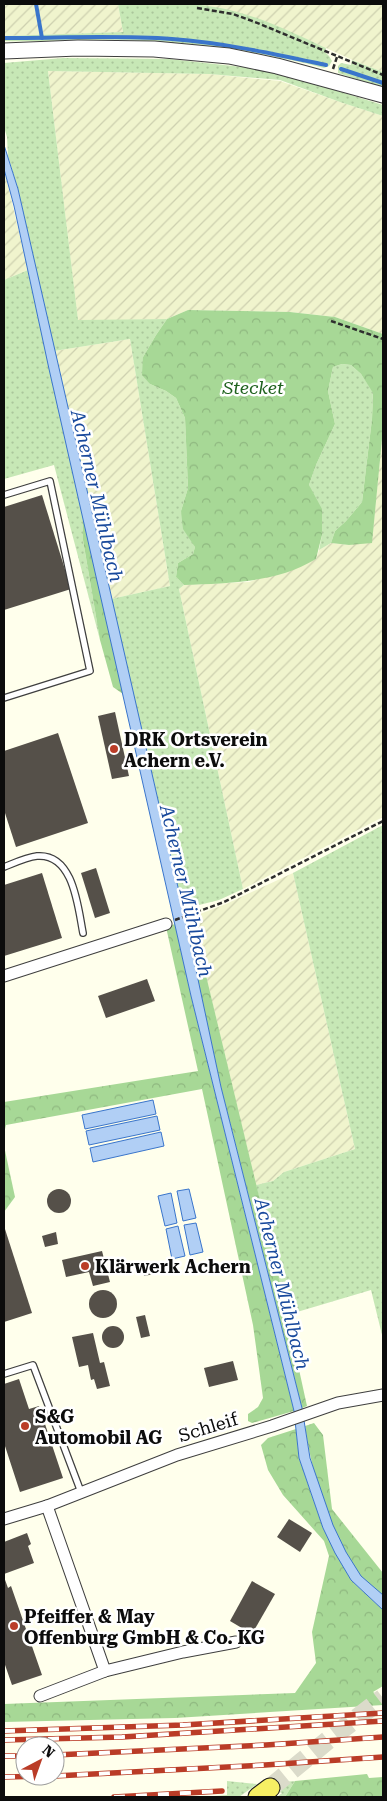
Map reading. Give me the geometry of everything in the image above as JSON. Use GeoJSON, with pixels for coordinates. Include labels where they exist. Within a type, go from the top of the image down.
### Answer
{"type":"FeatureCollection","features":[{"type":"Feature","properties":{"kind":"street"},"geometry":{"type":"LineString","coordinates":[[4,51],[78,48],[154,49],[228,56],[277,66],[383,95]]}},
{"type":"Feature","properties":{"kind":"street"},"geometry":{"type":"LineString","coordinates":[[4,976],[166,924]]}},
{"type":"Feature","properties":{"kind":"street","name":"Schleif"},"geometry":{"type":"LineString","coordinates":[[4,1520],[47,1506],[177,1455],[272,1426],[338,1403],[383,1394]]}},
{"type":"Feature","properties":{"kind":"street"},"geometry":{"type":"LineString","coordinates":[[47,1506],[105,1672]]}},
{"type":"Feature","properties":{"kind":"street"},"geometry":{"type":"LineString","coordinates":[[40,1696],[105,1672],[183,1652],[236,1642]]}},
{"type":"Feature","properties":{"kind":"lane"},"geometry":{"type":"LineString","coordinates":[[4,494],[50,481],[90,671],[4,698]]}},
{"type":"Feature","properties":{"kind":"lane"},"geometry":{"type":"LineString","coordinates":[[4,867],[37,856],[46,857],[59,863],[66,870],[74,889],[83,933]]}},
{"type":"Feature","properties":{"kind":"lane"},"geometry":{"type":"LineString","coordinates":[[4,1374],[33,1365],[81,1492]]}},
{"type":"Feature","properties":{"kind":"path"},"geometry":{"type":"LineString","coordinates":[[197,8],[233,14],[383,75]]}},
{"type":"Feature","properties":{"kind":"path"},"geometry":{"type":"LineString","coordinates":[[331,321],[383,339]]}},
{"type":"Feature","properties":{"kind":"path"},"geometry":{"type":"LineString","coordinates":[[166,924],[224,902],[383,821]]}},
{"type":"Feature","properties":{"kind":"green space"},"geometry":{"type":"Polygon","coordinates":[[[4,4],[118,4],[123,32],[4,36],[4,4]]]}},
{"type":"Feature","properties":{"kind":"green space"},"geometry":{"type":"Polygon","coordinates":[[[118,4],[191,4],[229,10],[272,24],[326,48],[325,52],[332,61],[329,66],[324,68],[250,52],[150,41],[4,41],[4,36],[123,32],[118,4]]]}},
{"type":"Feature","properties":{"kind":"green space"},"geometry":{"type":"Polygon","coordinates":[[[186,4],[383,4],[383,72],[297,35],[215,7],[186,4]]]}},
{"type":"Feature","properties":{"kind":"green space"},"geometry":{"type":"Polygon","coordinates":[[[63,58],[169,59],[270,70],[383,105],[383,116],[280,80],[209,74],[48,71],[78,320],[167,319],[143,357],[150,384],[176,398],[185,418],[188,488],[181,511],[195,547],[193,554],[178,563],[176,577],[184,585],[179,589],[243,889],[219,900],[183,909],[111,599],[170,586],[130,339],[54,351],[18,189],[8,156],[7,137],[4,127],[4,63],[63,58]]]}},
{"type":"Feature","properties":{"kind":"green space"},"geometry":{"type":"Polygon","coordinates":[[[352,60],[383,72],[383,88],[338,73],[338,66],[341,63],[351,65],[352,60]]]}},
{"type":"Feature","properties":{"kind":"green space"},"geometry":{"type":"Polygon","coordinates":[[[48,71],[209,74],[280,81],[383,116],[383,334],[335,317],[290,312],[188,310],[167,319],[78,321],[48,71]]]}},
{"type":"Feature","properties":{"kind":"green space"},"geometry":{"type":"Polygon","coordinates":[[[4,169],[28,270],[4,280],[4,169]]]}},
{"type":"Feature","properties":{"kind":"green space"},"geometry":{"type":"Polygon","coordinates":[[[28,270],[83,516],[83,540],[100,640],[54,465],[4,479],[4,280],[28,270]]]}},
{"type":"Feature","properties":{"kind":"green space","name":"Stecket"},"geometry":{"type":"Polygon","coordinates":[[[188,310],[290,312],[335,317],[383,334],[383,429],[372,543],[349,545],[331,543],[335,531],[362,502],[372,419],[373,393],[361,374],[351,365],[342,364],[333,367],[328,391],[335,424],[309,485],[322,509],[322,535],[316,559],[285,573],[252,580],[184,585],[176,577],[178,563],[193,554],[195,547],[183,529],[181,511],[188,488],[185,418],[176,398],[150,384],[142,375],[143,357],[167,319],[188,310]]]}},
{"type":"Feature","properties":{"kind":"green space"},"geometry":{"type":"Polygon","coordinates":[[[130,339],[170,586],[111,599],[54,351],[130,339]]]}},
{"type":"Feature","properties":{"kind":"green space"},"geometry":{"type":"Polygon","coordinates":[[[342,364],[351,365],[361,374],[373,392],[372,419],[362,502],[335,531],[331,543],[319,550],[322,535],[309,485],[335,424],[328,391],[333,367],[342,364]]]}},
{"type":"Feature","properties":{"kind":"green space"},"geometry":{"type":"Polygon","coordinates":[[[383,429],[383,817],[243,889],[179,589],[184,585],[249,582],[316,559],[319,550],[331,543],[349,545],[372,539],[383,429]]]}},
{"type":"Feature","properties":{"kind":"green space"},"geometry":{"type":"Polygon","coordinates":[[[83,516],[123,694],[113,687],[100,640],[83,540],[83,516]]]}},
{"type":"Feature","properties":{"kind":"green space"},"geometry":{"type":"Polygon","coordinates":[[[383,825],[383,1339],[371,1290],[287,1315],[256,1185],[273,1181],[284,1172],[355,1149],[293,873],[383,825]]]}},
{"type":"Feature","properties":{"kind":"green space"},"geometry":{"type":"Polygon","coordinates":[[[293,873],[355,1149],[284,1172],[273,1181],[256,1185],[192,917],[226,904],[293,873]]]}},
{"type":"Feature","properties":{"kind":"green space"},"geometry":{"type":"Polygon","coordinates":[[[192,917],[282,1292],[307,1406],[302,1408],[221,1087],[184,920],[192,917]]]}},
{"type":"Feature","properties":{"kind":"green space"},"geometry":{"type":"Polygon","coordinates":[[[175,924],[191,996],[294,1411],[252,1423],[248,1421],[248,1414],[258,1407],[263,1398],[253,1325],[202,1089],[6,1125],[4,1133],[4,1102],[198,1071],[166,927],[175,924]]]}},
{"type":"Feature","properties":{"kind":"green space"},"geometry":{"type":"Polygon","coordinates":[[[4,1146],[15,1197],[4,1212],[4,1146]]]}},
{"type":"Feature","properties":{"kind":"green space"},"geometry":{"type":"Polygon","coordinates":[[[314,1423],[323,1435],[332,1509],[383,1573],[383,1595],[360,1575],[349,1559],[331,1523],[312,1464],[308,1445],[305,1426],[314,1423]]]}},
{"type":"Feature","properties":{"kind":"green space"},"geometry":{"type":"Polygon","coordinates":[[[296,1429],[299,1458],[323,1528],[351,1580],[383,1610],[383,1686],[373,1692],[383,1698],[383,1705],[175,1718],[4,1722],[4,1704],[295,1693],[316,1663],[312,1632],[329,1556],[324,1541],[283,1495],[268,1470],[261,1445],[268,1438],[296,1429]]]}},
{"type":"Feature","properties":{"kind":"green space"},"geometry":{"type":"Polygon","coordinates":[[[367,1774],[369,1778],[383,1777],[383,1797],[285,1797],[295,1781],[367,1774]]]}},
{"type":"Feature","properties":{"kind":"green space"},"geometry":{"type":"Polygon","coordinates":[[[227,1781],[257,1784],[239,1797],[202,1797],[227,1795],[227,1781]]]}},
{"type":"Feature","properties":{"kind":"green space"},"geometry":{"type":"Polygon","coordinates":[[[295,1781],[285,1797],[277,1797],[282,1793],[257,1784],[295,1781]]]}},
{"type":"Feature","properties":{"kind":"water"},"geometry":{"type":"Polygon","coordinates":[[[4,145],[18,189],[183,909],[221,1087],[302,1408],[310,1458],[333,1525],[346,1552],[361,1576],[383,1595],[383,1610],[351,1580],[335,1553],[323,1528],[299,1458],[294,1411],[191,996],[14,206],[4,169],[4,145]]]}},
{"type":"Feature","properties":{"kind":"water"},"geometry":{"type":"Polygon","coordinates":[[[153,1100],[156,1114],[85,1129],[82,1115],[153,1100]]]}},
{"type":"Feature","properties":{"kind":"water"},"geometry":{"type":"Polygon","coordinates":[[[157,1116],[160,1130],[89,1145],[86,1131],[157,1116]]]}},
{"type":"Feature","properties":{"kind":"water"},"geometry":{"type":"Polygon","coordinates":[[[161,1132],[164,1146],[93,1162],[90,1148],[161,1132]]]}},
{"type":"Feature","properties":{"kind":"water"},"geometry":{"type":"Polygon","coordinates":[[[189,1189],[196,1218],[183,1221],[177,1191],[189,1189]]]}},
{"type":"Feature","properties":{"kind":"water"},"geometry":{"type":"Polygon","coordinates":[[[171,1193],[177,1223],[165,1226],[158,1196],[171,1193]]]}},
{"type":"Feature","properties":{"kind":"water"},"geometry":{"type":"Polygon","coordinates":[[[196,1223],[203,1252],[190,1255],[184,1225],[196,1223]]]}},
{"type":"Feature","properties":{"kind":"water"},"geometry":{"type":"Polygon","coordinates":[[[178,1226],[185,1256],[172,1259],[166,1229],[178,1226]]]}},
{"type":"Feature","properties":{"kind":"building"},"geometry":{"type":"Polygon","coordinates":[[[42,495],[71,589],[4,610],[4,507],[42,495]]]}},
{"type":"Feature","properties":{"kind":"building","name":"DRK Ortsverein Achern e.V."},"geometry":{"type":"Polygon","coordinates":[[[115,712],[129,776],[112,779],[98,716],[115,712]]]}},
{"type":"Feature","properties":{"kind":"building"},"geometry":{"type":"Polygon","coordinates":[[[58,733],[88,823],[16,847],[4,810],[4,751],[58,733]]]}},
{"type":"Feature","properties":{"kind":"building"},"geometry":{"type":"Polygon","coordinates":[[[96,868],[110,913],[95,918],[81,873],[96,868]]]}},
{"type":"Feature","properties":{"kind":"building"},"geometry":{"type":"Polygon","coordinates":[[[42,873],[62,938],[4,956],[4,885],[42,873]]]}},
{"type":"Feature","properties":{"kind":"building"},"geometry":{"type":"Polygon","coordinates":[[[147,979],[155,1001],[106,1018],[98,996],[147,979]]]}},
{"type":"Feature","properties":{"kind":"building"},"geometry":{"type":"Polygon","coordinates":[[[59,1189],[64,1190],[70,1196],[70,1206],[64,1212],[59,1213],[54,1212],[48,1206],[47,1201],[48,1196],[54,1190],[59,1189]]]}},
{"type":"Feature","properties":{"kind":"building"},"geometry":{"type":"Polygon","coordinates":[[[4,1226],[32,1313],[4,1322],[4,1226]]]}},
{"type":"Feature","properties":{"kind":"building"},"geometry":{"type":"Polygon","coordinates":[[[56,1232],[58,1244],[45,1247],[42,1236],[56,1232]]]}},
{"type":"Feature","properties":{"kind":"building","name":"Klärwerk Achern"},"geometry":{"type":"Polygon","coordinates":[[[102,1251],[110,1282],[93,1286],[89,1272],[66,1277],[62,1260],[102,1251]]]}},
{"type":"Feature","properties":{"kind":"building"},"geometry":{"type":"Polygon","coordinates":[[[167,1263],[169,1271],[144,1276],[143,1269],[167,1263]]]}},
{"type":"Feature","properties":{"kind":"building"},"geometry":{"type":"Polygon","coordinates":[[[103,1290],[113,1294],[117,1304],[113,1314],[103,1318],[93,1314],[89,1304],[93,1294],[103,1290]]]}},
{"type":"Feature","properties":{"kind":"building"},"geometry":{"type":"Polygon","coordinates":[[[145,1315],[150,1336],[141,1338],[136,1317],[145,1315]]]}},
{"type":"Feature","properties":{"kind":"building"},"geometry":{"type":"Polygon","coordinates":[[[113,1326],[121,1329],[124,1337],[121,1345],[113,1348],[105,1345],[102,1337],[105,1329],[113,1326]]]}},
{"type":"Feature","properties":{"kind":"building"},"geometry":{"type":"Polygon","coordinates":[[[93,1333],[100,1363],[104,1362],[110,1386],[97,1389],[94,1379],[91,1380],[88,1365],[79,1367],[72,1337],[93,1333]]]}},
{"type":"Feature","properties":{"kind":"building"},"geometry":{"type":"Polygon","coordinates":[[[233,1361],[238,1380],[209,1387],[204,1368],[233,1361]]]}},
{"type":"Feature","properties":{"kind":"building","name":"S&G Automobil AG"},"geometry":{"type":"Polygon","coordinates":[[[19,1379],[29,1409],[39,1406],[63,1478],[20,1492],[4,1443],[4,1384],[19,1379]]]}},
{"type":"Feature","properties":{"kind":"building"},"geometry":{"type":"Polygon","coordinates":[[[289,1519],[312,1533],[300,1552],[277,1537],[289,1519]]]}},
{"type":"Feature","properties":{"kind":"building"},"geometry":{"type":"Polygon","coordinates":[[[27,1533],[31,1544],[28,1546],[34,1563],[4,1574],[4,1542],[27,1533]]]}},
{"type":"Feature","properties":{"kind":"building","name":"Pfeiffer & May Offenburg GmbH & Co. KG"},"geometry":{"type":"Polygon","coordinates":[[[4,1577],[8,1588],[11,1586],[42,1675],[12,1685],[4,1662],[4,1577]]]}},
{"type":"Feature","properties":{"kind":"building"},"geometry":{"type":"Polygon","coordinates":[[[252,1581],[275,1594],[252,1634],[230,1621],[252,1581]]]}},
{"type":"Feature","properties":{"kind":"waterway"},"geometry":{"type":"LineString","coordinates":[[36,4],[42,38]]}},
{"type":"Feature","properties":{"kind":"waterway"},"geometry":{"type":"LineString","coordinates":[[4,38],[109,37],[172,39],[230,46],[326,65]]}},
{"type":"Feature","properties":{"kind":"waterway"},"geometry":{"type":"LineString","coordinates":[[341,69],[383,83]]}},
{"type":"Feature","properties":{"kind":"tunnel"},"geometry":{"type":"LineString","coordinates":[[270,1788],[383,1698]]}},
{"type":"Feature","properties":{"kind":"railway"},"geometry":{"type":"LineString","coordinates":[[4,1731],[183,1725],[383,1713]]}},
{"type":"Feature","properties":{"kind":"railway"},"geometry":{"type":"LineString","coordinates":[[4,1740],[122,1737],[383,1721]]}},
{"type":"Feature","properties":{"kind":"railway"},"geometry":{"type":"LineString","coordinates":[[65,1755],[266,1745],[383,1737]]}},
{"type":"Feature","properties":{"kind":"railway"},"geometry":{"type":"LineString","coordinates":[[4,1756],[15,1756]]}},
{"type":"Feature","properties":{"kind":"railway"},"geometry":{"type":"LineString","coordinates":[[65,1775],[383,1757]]}},
{"type":"Feature","properties":{"kind":"railway"},"geometry":{"type":"LineString","coordinates":[[4,1777],[15,1777]]}},
{"type":"Feature","properties":{"kind":"railway"},"geometry":{"type":"LineString","coordinates":[[114,1797],[222,1791]]}},
{"type":"Feature","properties":{"kind":"place","name":"DRK Ortsverein Achern e.V."},"geometry":{"type":"Point","coordinates":[114,749]}},
{"type":"Feature","properties":{"kind":"place","name":"Klärwerk Achern"},"geometry":{"type":"Point","coordinates":[85,1266]}},
{"type":"Feature","properties":{"kind":"place","name":"S&G Automobil AG"},"geometry":{"type":"Point","coordinates":[25,1426]}},
{"type":"Feature","properties":{"kind":"place","name":"Pfeiffer & May Offenburg GmbH & Co. KG"},"geometry":{"type":"Point","coordinates":[14,1626]}},
{"type":"Feature","properties":{"kind":"water label","name":"Acherner Mühlbach"},"geometry":{"type":"Point","coordinates":[97,496]}},
{"type":"Feature","properties":{"kind":"water label","name":"Acherner Mühlbach"},"geometry":{"type":"Point","coordinates":[186,891]}},
{"type":"Feature","properties":{"kind":"water label","name":"Acherner Mühlbach"},"geometry":{"type":"Point","coordinates":[282,1284]}}]}
